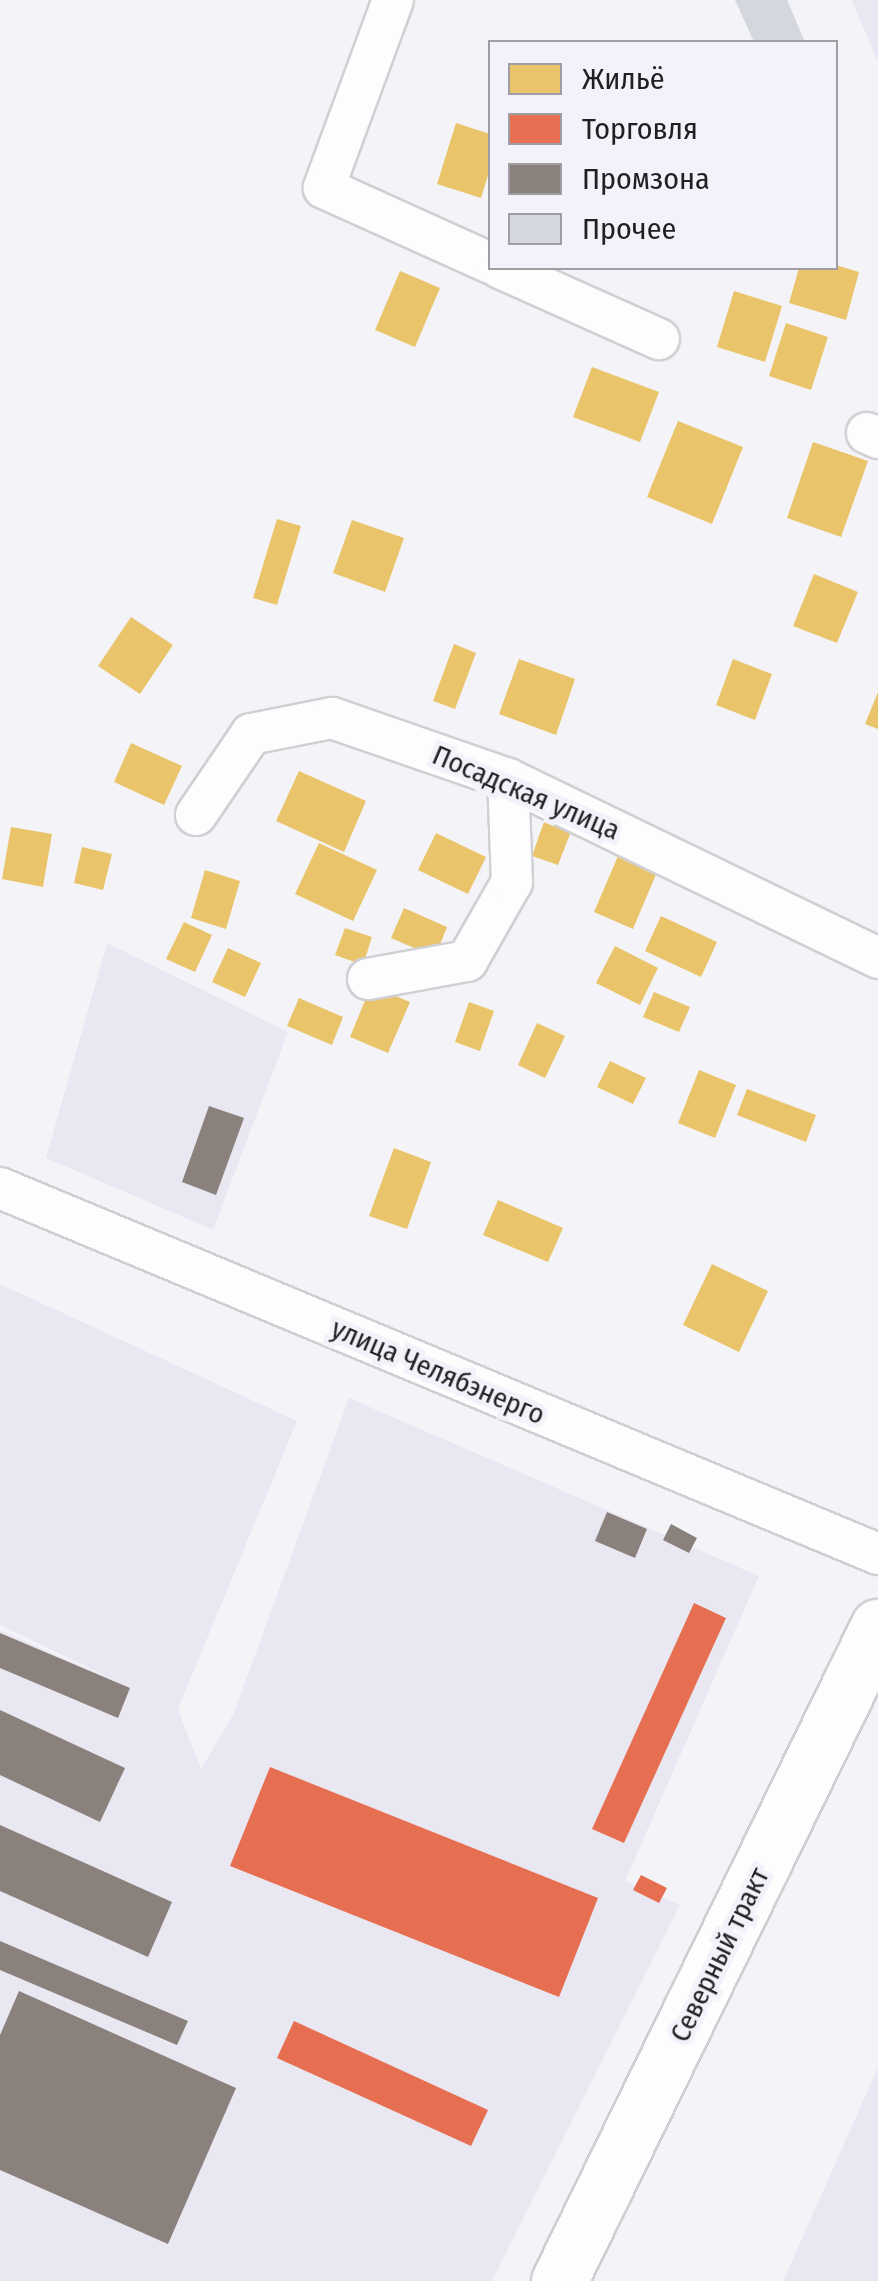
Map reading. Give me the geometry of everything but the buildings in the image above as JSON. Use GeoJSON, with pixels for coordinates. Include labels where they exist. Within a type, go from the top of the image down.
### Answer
{"type":"FeatureCollection","features":[{"type":"Feature","properties":{"kind":"main road","name":"Северный тракт"},"geometry":{"type":"LineString","coordinates":[[559,2281],[878,1627]]}},
{"type":"Feature","properties":{"kind":"street"},"geometry":{"type":"LineString","coordinates":[[393,0],[324,188],[488,262]]}},
{"type":"Feature","properties":{"kind":"street"},"geometry":{"type":"LineString","coordinates":[[505,270],[660,339]]}},
{"type":"Feature","properties":{"kind":"street","name":"Посадская улица"},"geometry":{"type":"LineString","coordinates":[[196,815],[251,734],[332,718],[508,779],[878,958]]}},
{"type":"Feature","properties":{"kind":"street"},"geometry":{"type":"LineString","coordinates":[[368,979],[467,961],[512,882],[508,779]]}},
{"type":"Feature","properties":{"kind":"street","name":"улица Челябэнерго"},"geometry":{"type":"LineString","coordinates":[[0,1188],[878,1554]]}},
{"type":"Feature","properties":{"kind":"shaded area"},"geometry":{"type":"Polygon","coordinates":[[[852,0],[878,0],[878,63],[852,0]]]}},
{"type":"Feature","properties":{"kind":"shaded area"},"geometry":{"type":"Polygon","coordinates":[[[107,943],[288,1032],[213,1230],[46,1158],[107,943]]]}},
{"type":"Feature","properties":{"kind":"shaded area"},"geometry":{"type":"Polygon","coordinates":[[[0,1284],[297,1421],[178,1709],[201,1769],[233,1715],[349,1398],[759,1576],[625,1881],[680,1905],[492,2281],[0,2281],[0,1630],[120,1683],[0,1625],[0,1284]]]}},
{"type":"Feature","properties":{"kind":"shaded area"},"geometry":{"type":"Polygon","coordinates":[[[878,2067],[878,2281],[783,2281],[820,2198],[878,2067]]]}}]}
